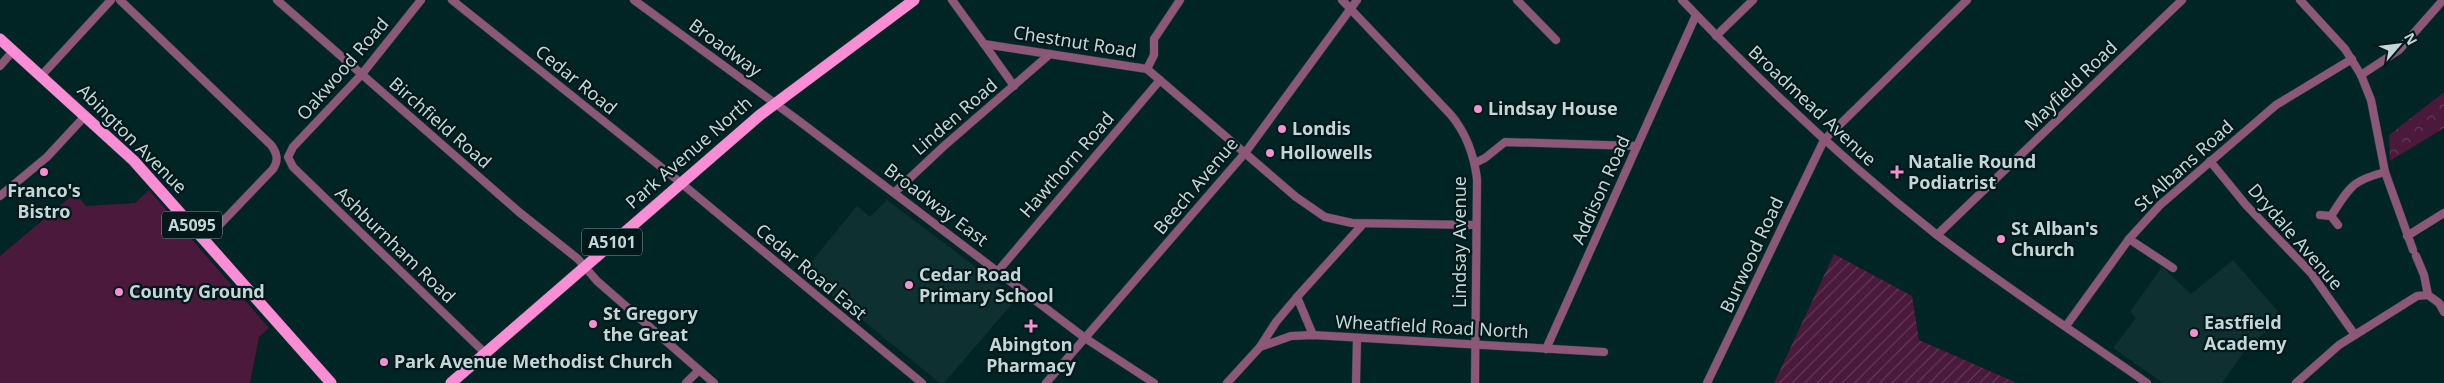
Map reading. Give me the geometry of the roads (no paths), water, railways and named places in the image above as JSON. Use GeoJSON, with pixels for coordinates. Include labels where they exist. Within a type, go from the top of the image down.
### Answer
{"type":"FeatureCollection","features":[{"type":"Feature","properties":{"kind":"main road","name":"Park Avenue North"},"geometry":{"type":"LineString","coordinates":[[451,383],[775,103],[913,0]]}},
{"type":"Feature","properties":{"kind":"main road","name":"Abington Avenue"},"geometry":{"type":"LineString","coordinates":[[0,39],[134,161],[331,383]]}},
{"type":"Feature","properties":{"kind":"street"},"geometry":{"type":"LineString","coordinates":[[41,76],[111,0]]}},
{"type":"Feature","properties":{"kind":"street"},"geometry":{"type":"LineString","coordinates":[[120,0],[271,145],[277,155],[277,160],[272,169],[205,240]]}},
{"type":"Feature","properties":{"kind":"street","name":"Birchfield Road"},"geometry":{"type":"LineString","coordinates":[[277,0],[578,260],[583,267],[714,383]]}},
{"type":"Feature","properties":{"kind":"street","name":"Oakwood Road"},"geometry":{"type":"LineString","coordinates":[[288,157],[293,147],[362,74],[421,0]]}},
{"type":"Feature","properties":{"kind":"street","name":"Cedar Road"},"geometry":{"type":"LineString","coordinates":[[452,0],[681,183]]}},
{"type":"Feature","properties":{"kind":"street","name":"Broadway"},"geometry":{"type":"LineString","coordinates":[[634,0],[775,103]]}},
{"type":"Feature","properties":{"kind":"street"},"geometry":{"type":"LineString","coordinates":[[952,0],[984,44]]}},
{"type":"Feature","properties":{"kind":"street"},"geometry":{"type":"LineString","coordinates":[[1147,68],[1154,55],[1154,39],[1180,0]]}},
{"type":"Feature","properties":{"kind":"street","name":"Lindsay Avenue"},"geometry":{"type":"LineString","coordinates":[[1342,0],[1458,123],[1475,163],[1475,383]]}},
{"type":"Feature","properties":{"kind":"street","name":"Beech Avenue"},"geometry":{"type":"LineString","coordinates":[[1046,383],[1245,153],[1357,0]]}},
{"type":"Feature","properties":{"kind":"street"},"geometry":{"type":"LineString","coordinates":[[1517,0],[1556,40]]}},
{"type":"Feature","properties":{"kind":"street","name":"Broadmead Avenue"},"geometry":{"type":"LineString","coordinates":[[1682,0],[1716,36],[1866,178],[1937,235],[2147,383]]}},
{"type":"Feature","properties":{"kind":"street"},"geometry":{"type":"LineString","coordinates":[[1716,36],[1753,0]]}},
{"type":"Feature","properties":{"kind":"street","name":"Burwood Road"},"geometry":{"type":"LineString","coordinates":[[1707,383],[1824,140],[1967,0]]}},
{"type":"Feature","properties":{"kind":"street","name":"Mayfield Road"},"geometry":{"type":"LineString","coordinates":[[1937,235],[2182,0]]}},
{"type":"Feature","properties":{"kind":"street"},"geometry":{"type":"LineString","coordinates":[[2300,0],[2335,38],[2352,59],[2361,75],[2370,100],[2385,172],[2407,236],[2424,274],[2428,295]]}},
{"type":"Feature","properties":{"kind":"street"},"geometry":{"type":"LineString","coordinates":[[2361,75],[2399,50],[2443,0]]}},
{"type":"Feature","properties":{"kind":"street","name":"Addison Road"},"geometry":{"type":"LineString","coordinates":[[1546,349],[1696,16]]}},
{"type":"Feature","properties":{"kind":"street","name":"Chestnut Road"},"geometry":{"type":"LineString","coordinates":[[984,44],[1147,68],[1318,214],[1336,221],[1363,224],[1476,225]]}},
{"type":"Feature","properties":{"kind":"street","name":"Linden Road"},"geometry":{"type":"LineString","coordinates":[[984,44],[1014,86]]}},
{"type":"Feature","properties":{"kind":"street"},"geometry":{"type":"LineString","coordinates":[[0,66],[13,51]]}},
{"type":"Feature","properties":{"kind":"street","name":"Linden Road"},"geometry":{"type":"LineString","coordinates":[[895,192],[944,146],[1050,54]]}},
{"type":"Feature","properties":{"kind":"street","name":"St Albans Road"},"geometry":{"type":"LineString","coordinates":[[2066,326],[2129,239],[2160,206],[2276,105],[2352,59]]}},
{"type":"Feature","properties":{"kind":"street","name":"Hawthorn Road"},"geometry":{"type":"LineString","coordinates":[[998,270],[1160,80]]}},
{"type":"Feature","properties":{"kind":"street","name":"Broadway East"},"geometry":{"type":"LineString","coordinates":[[775,103],[998,270],[1085,338],[1154,383]]}},
{"type":"Feature","properties":{"kind":"street"},"geometry":{"type":"LineString","coordinates":[[0,196],[47,157],[85,116]]}},
{"type":"Feature","properties":{"kind":"street"},"geometry":{"type":"LineString","coordinates":[[1475,163],[1485,158],[1504,142],[1637,146]]}},
{"type":"Feature","properties":{"kind":"street","name":"Ashburnham Road"},"geometry":{"type":"LineString","coordinates":[[288,157],[294,167],[485,353]]}},
{"type":"Feature","properties":{"kind":"street","name":"Drydale Avenue"},"geometry":{"type":"LineString","coordinates":[[2210,161],[2246,205],[2311,273],[2355,335]]}},
{"type":"Feature","properties":{"kind":"street"},"geometry":{"type":"LineString","coordinates":[[2331,216],[2352,185],[2360,179],[2385,172]]}},
{"type":"Feature","properties":{"kind":"street","name":"Cedar Road East"},"geometry":{"type":"LineString","coordinates":[[681,183],[922,383]]}},
{"type":"Feature","properties":{"kind":"street"},"geometry":{"type":"LineString","coordinates":[[2407,236],[2444,213]]}},
{"type":"Feature","properties":{"kind":"street"},"geometry":{"type":"LineString","coordinates":[[2320,215],[2331,216],[2338,225]]}},
{"type":"Feature","properties":{"kind":"street"},"geometry":{"type":"LineString","coordinates":[[1227,383],[1260,347],[1276,322],[1297,296],[1363,224]]}},
{"type":"Feature","properties":{"kind":"street"},"geometry":{"type":"LineString","coordinates":[[2129,239],[2173,268]]}},
{"type":"Feature","properties":{"kind":"street"},"geometry":{"type":"LineString","coordinates":[[2296,383],[2321,359],[2417,296],[2428,295],[2436,300],[2444,312]]}},
{"type":"Feature","properties":{"kind":"street"},"geometry":{"type":"LineString","coordinates":[[1297,296],[1313,335]]}},
{"type":"Feature","properties":{"kind":"street","name":"Wheatfield Road North"},"geometry":{"type":"LineString","coordinates":[[1260,347],[1291,336],[1313,335],[1604,352]]}},
{"type":"Feature","properties":{"kind":"street"},"geometry":{"type":"LineString","coordinates":[[1356,383],[1357,338]]}},
{"type":"Feature","properties":{"kind":"street"},"geometry":{"type":"LineString","coordinates":[[686,383],[699,370]]}},
{"type":"Feature","properties":{"kind":"place","name":"Lindsay House"},"geometry":{"type":"Point","coordinates":[1478,109]}},
{"type":"Feature","properties":{"kind":"place","name":"Londis"},"geometry":{"type":"Point","coordinates":[1282,129]}},
{"type":"Feature","properties":{"kind":"place","name":"Hollowells"},"geometry":{"type":"Point","coordinates":[1270,153]}},
{"type":"Feature","properties":{"kind":"place","name":"Franco's Bistro"},"geometry":{"type":"Point","coordinates":[44,172]}},
{"type":"Feature","properties":{"kind":"place","name":"Natalie Round Podiatrist"},"geometry":{"type":"Point","coordinates":[1897,172]}},
{"type":"Feature","properties":{"kind":"place","name":"St Alban's Church"},"geometry":{"type":"Point","coordinates":[2001,239]}},
{"type":"Feature","properties":{"kind":"place","name":"Cedar Road Primary School"},"geometry":{"type":"Point","coordinates":[909,285]}},
{"type":"Feature","properties":{"kind":"place","name":"County Ground"},"geometry":{"type":"Point","coordinates":[119,292]}},
{"type":"Feature","properties":{"kind":"place","name":"St Gregory the Great"},"geometry":{"type":"Point","coordinates":[593,324]}},
{"type":"Feature","properties":{"kind":"place","name":"Abington Pharmacy"},"geometry":{"type":"Point","coordinates":[1031,326]}},
{"type":"Feature","properties":{"kind":"place","name":"Eastfield Academy"},"geometry":{"type":"Point","coordinates":[2194,333]}},
{"type":"Feature","properties":{"kind":"place","name":"Park Avenue Methodist Church"},"geometry":{"type":"Point","coordinates":[384,362]}}]}
